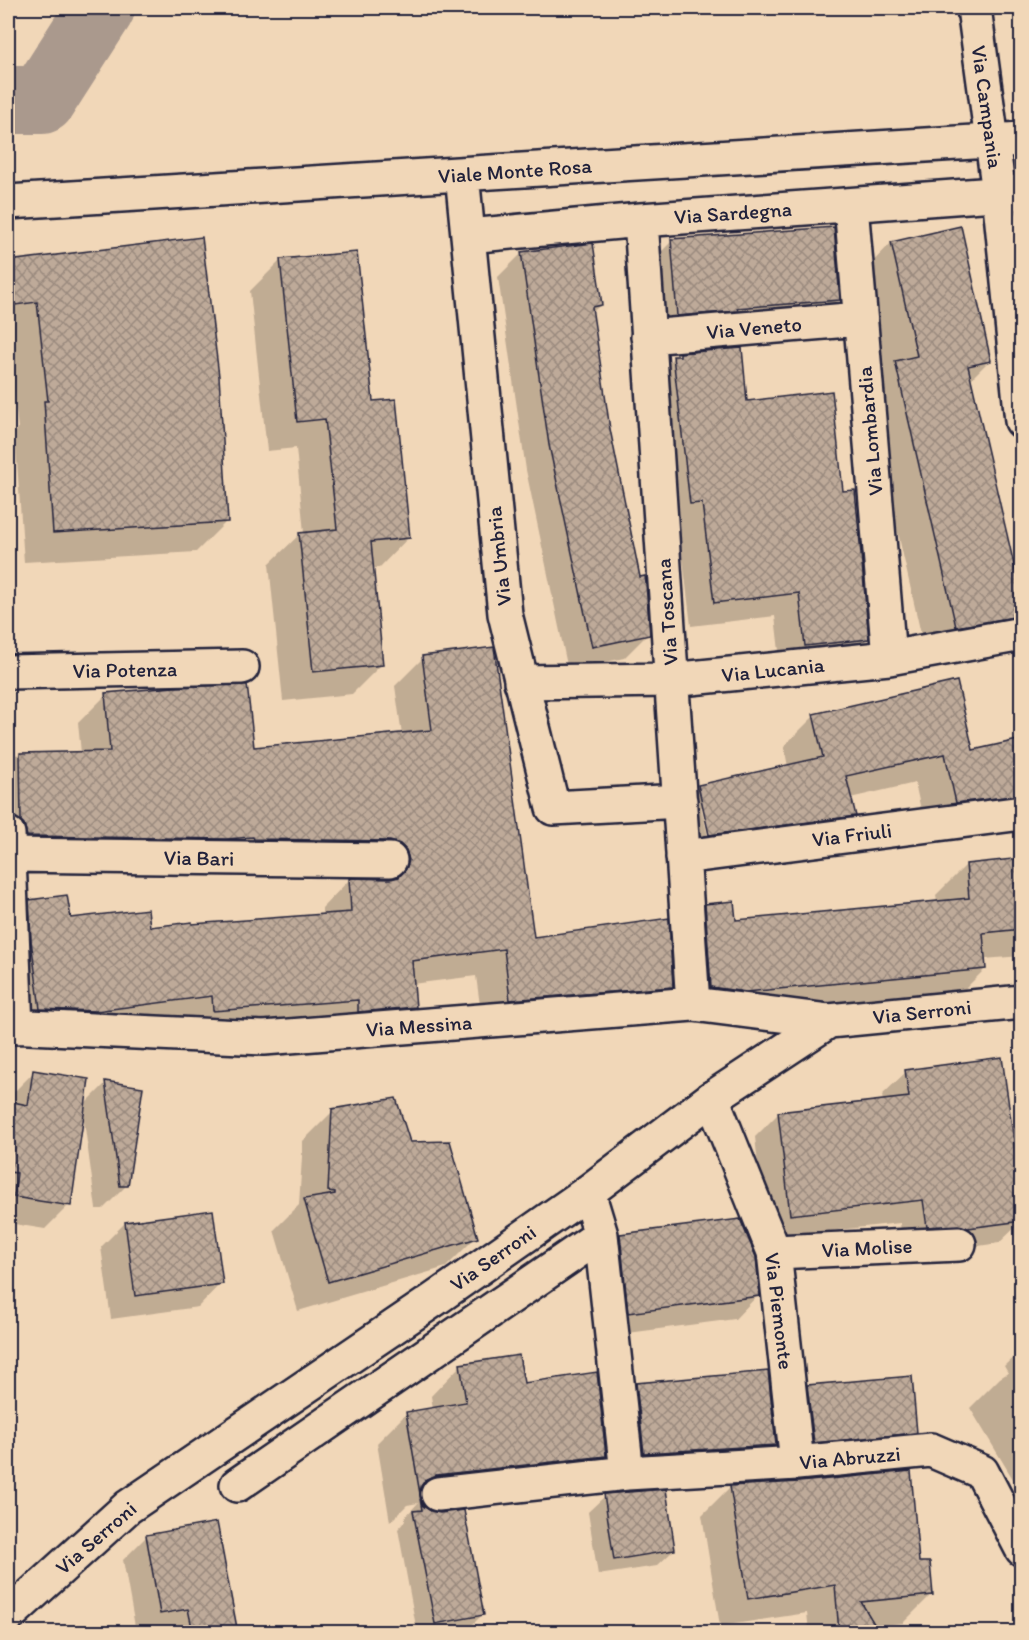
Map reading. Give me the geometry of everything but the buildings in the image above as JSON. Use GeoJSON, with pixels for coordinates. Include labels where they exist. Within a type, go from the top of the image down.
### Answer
{"type":"FeatureCollection","features":[{"type":"Feature","properties":{"kind":"street","name":"Via Campania"},"geometry":{"type":"LineString","coordinates":[[974,8],[1006,140],[1022,421]]}},
{"type":"Feature","properties":{"kind":"street","name":"Viale Monte Rosa"},"geometry":{"type":"LineString","coordinates":[[8,202],[1006,140]]}},
{"type":"Feature","properties":{"kind":"street","name":"Via Umbria"},"geometry":{"type":"LineString","coordinates":[[462,174],[505,614],[553,808],[680,801]]}},
{"type":"Feature","properties":{"kind":"street","name":"Via Sardegna"},"geometry":{"type":"LineString","coordinates":[[468,236],[640,220],[1010,193]]}},
{"type":"Feature","properties":{"kind":"street","name":"Via Lombardia"},"geometry":{"type":"LineString","coordinates":[[851,205],[889,658]]}},
{"type":"Feature","properties":{"kind":"street","name":"Via Toscana"},"geometry":{"type":"LineString","coordinates":[[640,220],[693,1004]]}},
{"type":"Feature","properties":{"kind":"street","name":"Via Veneto"},"geometry":{"type":"LineString","coordinates":[[648,337],[860,319]]}},
{"type":"Feature","properties":{"kind":"street","name":"Via Lucania"},"geometry":{"type":"LineString","coordinates":[[522,682],[671,680],[889,658],[1022,634]]}},
{"type":"Feature","properties":{"kind":"street","name":"Via Potenza"},"geometry":{"type":"LineString","coordinates":[[8,672],[242,667]]}},
{"type":"Feature","properties":{"kind":"street","name":"Via Friuli"},"geometry":{"type":"LineString","coordinates":[[683,857],[1022,813]]}},
{"type":"Feature","properties":{"kind":"street","name":"Via Bari"},"geometry":{"type":"LineString","coordinates":[[8,848],[390,860]]}},
{"type":"Feature","properties":{"kind":"street"},"geometry":{"type":"LineString","coordinates":[[8,848],[12,1027]]}},
{"type":"Feature","properties":{"kind":"street","name":"Via Serroni"},"geometry":{"type":"LineString","coordinates":[[8,1616],[128,1507],[435,1299],[588,1192],[712,1098],[829,1021],[1022,1002]]}},
{"type":"Feature","properties":{"kind":"street","name":"Via Messina"},"geometry":{"type":"LineString","coordinates":[[12,1027],[264,1038],[693,1004],[829,1021]]}},
{"type":"Feature","properties":{"kind":"street","name":"Via Piemonte"},"geometry":{"type":"LineString","coordinates":[[712,1098],[774,1252],[797,1463]]}},
{"type":"Feature","properties":{"kind":"street"},"geometry":{"type":"LineString","coordinates":[[588,1192],[601,1235],[627,1473]]}},
{"type":"Feature","properties":{"kind":"street"},"geometry":{"type":"LineString","coordinates":[[237,1485],[601,1235]]}},
{"type":"Feature","properties":{"kind":"street","name":"Via Molise"},"geometry":{"type":"LineString","coordinates":[[774,1252],[959,1244]]}},
{"type":"Feature","properties":{"kind":"street","name":"Via Abruzzi"},"geometry":{"type":"LineString","coordinates":[[438,1494],[627,1473],[797,1463],[931,1450],[982,1472],[1022,1549]]}},
{"type":"Feature","properties":{"kind":"waterway"},"geometry":{"type":"LineString","coordinates":[[8,100],[42,100],[101,8]]}}]}
